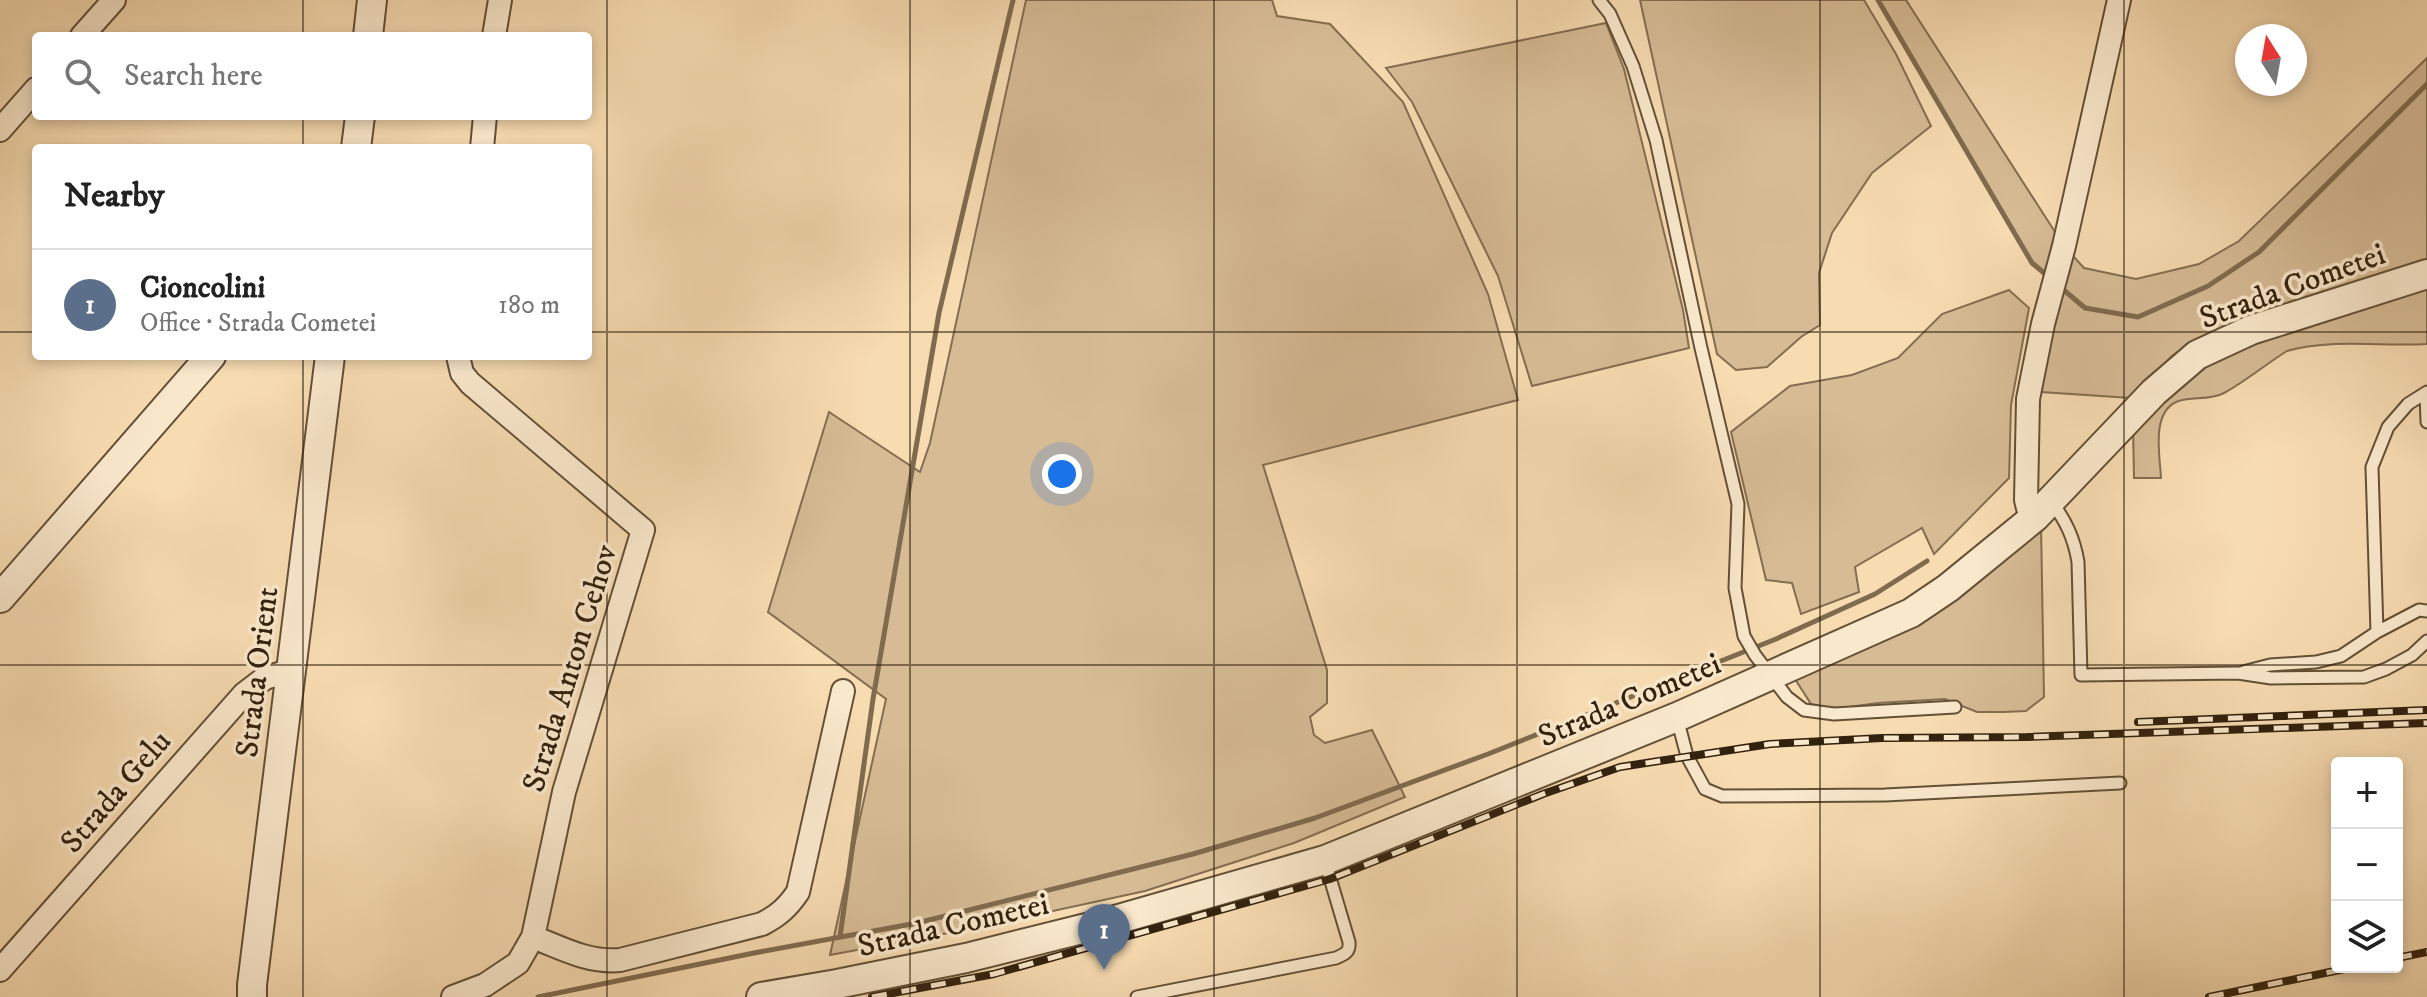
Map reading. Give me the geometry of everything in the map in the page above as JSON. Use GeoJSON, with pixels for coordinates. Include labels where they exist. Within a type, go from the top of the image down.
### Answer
{"type":"FeatureCollection","features":[{"type":"Feature","properties":{"kind":"street"},"geometry":{"type":"LineString","coordinates":[[86,32],[114,0]]}},
{"type":"Feature","properties":{"kind":"street"},"geometry":{"type":"LineString","coordinates":[[368,32],[372,0]]}},
{"type":"Feature","properties":{"kind":"street"},"geometry":{"type":"LineString","coordinates":[[495,32],[500,0]]}},
{"type":"Feature","properties":{"kind":"street"},"geometry":{"type":"LineString","coordinates":[[2043,509],[2028,508],[2026,500],[2028,399],[2119,0]]}},
{"type":"Feature","properties":{"kind":"street"},"geometry":{"type":"LineString","coordinates":[[0,130],[32,94]]}},
{"type":"Feature","properties":{"kind":"street"},"geometry":{"type":"LineString","coordinates":[[356,144],[360,120]]}},
{"type":"Feature","properties":{"kind":"street"},"geometry":{"type":"LineString","coordinates":[[482,144],[485,120]]}},
{"type":"Feature","properties":{"kind":"street","name":"Strada Cometei"},"geometry":{"type":"LineString","coordinates":[[761,997],[838,991],[1083,929],[1325,860],[1677,717],[1911,613],[1948,588],[2043,509],[2161,386],[2197,355],[2251,330],[2427,274]]}},
{"type":"Feature","properties":{"kind":"street"},"geometry":{"type":"LineString","coordinates":[[0,598],[208,360]]}},
{"type":"Feature","properties":{"kind":"street","name":"Strada Orient"},"geometry":{"type":"LineString","coordinates":[[252,997],[289,671],[329,360]]}},
{"type":"Feature","properties":{"kind":"street","name":"Strada Anton Cehov"},"geometry":{"type":"LineString","coordinates":[[459,360],[462,373],[470,383],[643,530],[564,792],[533,937]]}},
{"type":"Feature","properties":{"kind":"street","name":"Strada Gelu"},"geometry":{"type":"LineString","coordinates":[[0,970],[244,694],[265,678],[289,671]]}},
{"type":"Feature","properties":{"kind":"street"},"geometry":{"type":"LineString","coordinates":[[453,997],[485,985],[518,963],[533,937],[590,959],[620,960],[762,924],[778,916],[798,892],[843,691]]}},
{"type":"Feature","properties":{"kind":"lane"},"geometry":{"type":"LineString","coordinates":[[1599,0],[1610,14],[1633,66],[1656,140],[1738,504],[1735,588],[1744,636],[1787,697],[1804,710],[1834,714],[1955,707]]}},
{"type":"Feature","properties":{"kind":"lane"},"geometry":{"type":"LineString","coordinates":[[2427,392],[2427,422]]}},
{"type":"Feature","properties":{"kind":"lane"},"geometry":{"type":"LineString","coordinates":[[2377,632],[2372,467],[2388,427],[2408,404],[2427,392]]}},
{"type":"Feature","properties":{"kind":"lane"},"geometry":{"type":"LineString","coordinates":[[2043,509],[2069,527],[2077,553],[2081,675],[2238,673],[2284,678],[2364,677],[2412,655],[2427,641]]}},
{"type":"Feature","properties":{"kind":"lane"},"geometry":{"type":"LineString","coordinates":[[2238,673],[2270,665],[2316,662],[2341,656],[2419,610],[2427,611]]}},
{"type":"Feature","properties":{"kind":"lane"},"geometry":{"type":"LineString","coordinates":[[2412,655],[2427,654]]}},
{"type":"Feature","properties":{"kind":"lane"},"geometry":{"type":"LineString","coordinates":[[1677,717],[1687,756],[1705,789],[1722,796],[1885,795],[2120,783]]}},
{"type":"Feature","properties":{"kind":"lane"},"geometry":{"type":"LineString","coordinates":[[1137,997],[1346,954],[1349,942],[1325,860]]}},
{"type":"Feature","properties":{"kind":"shaded area"},"geometry":{"type":"Polygon","coordinates":[[[1026,0],[1272,0],[1277,16],[1330,24],[1403,102],[1488,294],[1518,400],[1263,465],[1327,670],[1327,703],[1310,717],[1314,735],[1325,743],[1372,730],[1405,797],[1294,843],[1145,891],[830,955],[886,699],[768,612],[829,412],[920,472],[930,443],[1026,0]]]}},
{"type":"Feature","properties":{"kind":"shaded area"},"geometry":{"type":"Polygon","coordinates":[[[1640,0],[1864,0],[1896,54],[1931,126],[1872,173],[1832,233],[1819,273],[1820,325],[1767,367],[1736,370],[1717,354],[1640,0]]]}},
{"type":"Feature","properties":{"kind":"shaded area"},"geometry":{"type":"Polygon","coordinates":[[[1878,0],[1906,0],[2064,246],[2084,268],[2136,279],[2199,264],[2239,241],[2427,58],[2427,261],[2254,316],[2196,339],[2172,356],[2131,398],[2041,392],[2054,285],[2032,263],[1878,0]]]}},
{"type":"Feature","properties":{"kind":"shaded area"},"geometry":{"type":"Polygon","coordinates":[[[1606,23],[1624,69],[1683,310],[1689,348],[1532,386],[1498,276],[1412,102],[1386,68],[1606,23]]]}},
{"type":"Feature","properties":{"kind":"shaded area"},"geometry":{"type":"Polygon","coordinates":[[[2427,284],[2427,344],[2339,344],[2287,351],[2224,393],[2182,400],[2168,408],[2159,436],[2161,478],[2134,478],[2133,428],[2211,360],[2257,338],[2427,284]]]}},
{"type":"Feature","properties":{"kind":"shaded area"},"geometry":{"type":"Polygon","coordinates":[[[2009,290],[2029,308],[2011,405],[2009,478],[1934,554],[1922,528],[1855,567],[1859,592],[1801,614],[1792,583],[1766,580],[1731,432],[1790,386],[1852,375],[1898,358],[1942,314],[2009,290]]]}},
{"type":"Feature","properties":{"kind":"shaded area"},"geometry":{"type":"Polygon","coordinates":[[[2041,524],[2044,697],[2026,711],[2003,712],[1977,712],[1945,699],[1834,709],[1811,704],[1795,679],[2041,524]]]}},
{"type":"Feature","properties":{"kind":"waterway"},"geometry":{"type":"LineString","coordinates":[[840,937],[873,699],[939,313],[1013,0]]}},
{"type":"Feature","properties":{"kind":"waterway"},"geometry":{"type":"LineString","coordinates":[[1878,0],[2032,263],[2049,277]]}},
{"type":"Feature","properties":{"kind":"waterway"},"geometry":{"type":"LineString","coordinates":[[2059,286],[2085,308],[2138,317],[2208,286],[2259,252],[2427,84]]}},
{"type":"Feature","properties":{"kind":"waterway"},"geometry":{"type":"LineString","coordinates":[[538,997],[917,923],[1193,854],[1315,818],[1488,754],[1776,639],[1875,594],[1927,561]]}},
{"type":"Feature","properties":{"kind":"railway"},"geometry":{"type":"LineString","coordinates":[[2138,722],[2427,710]]}},
{"type":"Feature","properties":{"kind":"railway"},"geometry":{"type":"LineString","coordinates":[[872,997],[994,974],[1330,879],[1543,794],[1620,767],[1770,744],[1882,738],[2027,737],[2427,723]]}},
{"type":"Feature","properties":{"kind":"railway"},"geometry":{"type":"LineString","coordinates":[[2403,957],[2427,952]]}},
{"type":"Feature","properties":{"kind":"railway"},"geometry":{"type":"LineString","coordinates":[[2209,997],[2331,972]]}},
{"type":"Feature","properties":{"kind":"place","name":"Cioncolini"},"geometry":{"type":"Point","coordinates":[1104,970]}}]}
